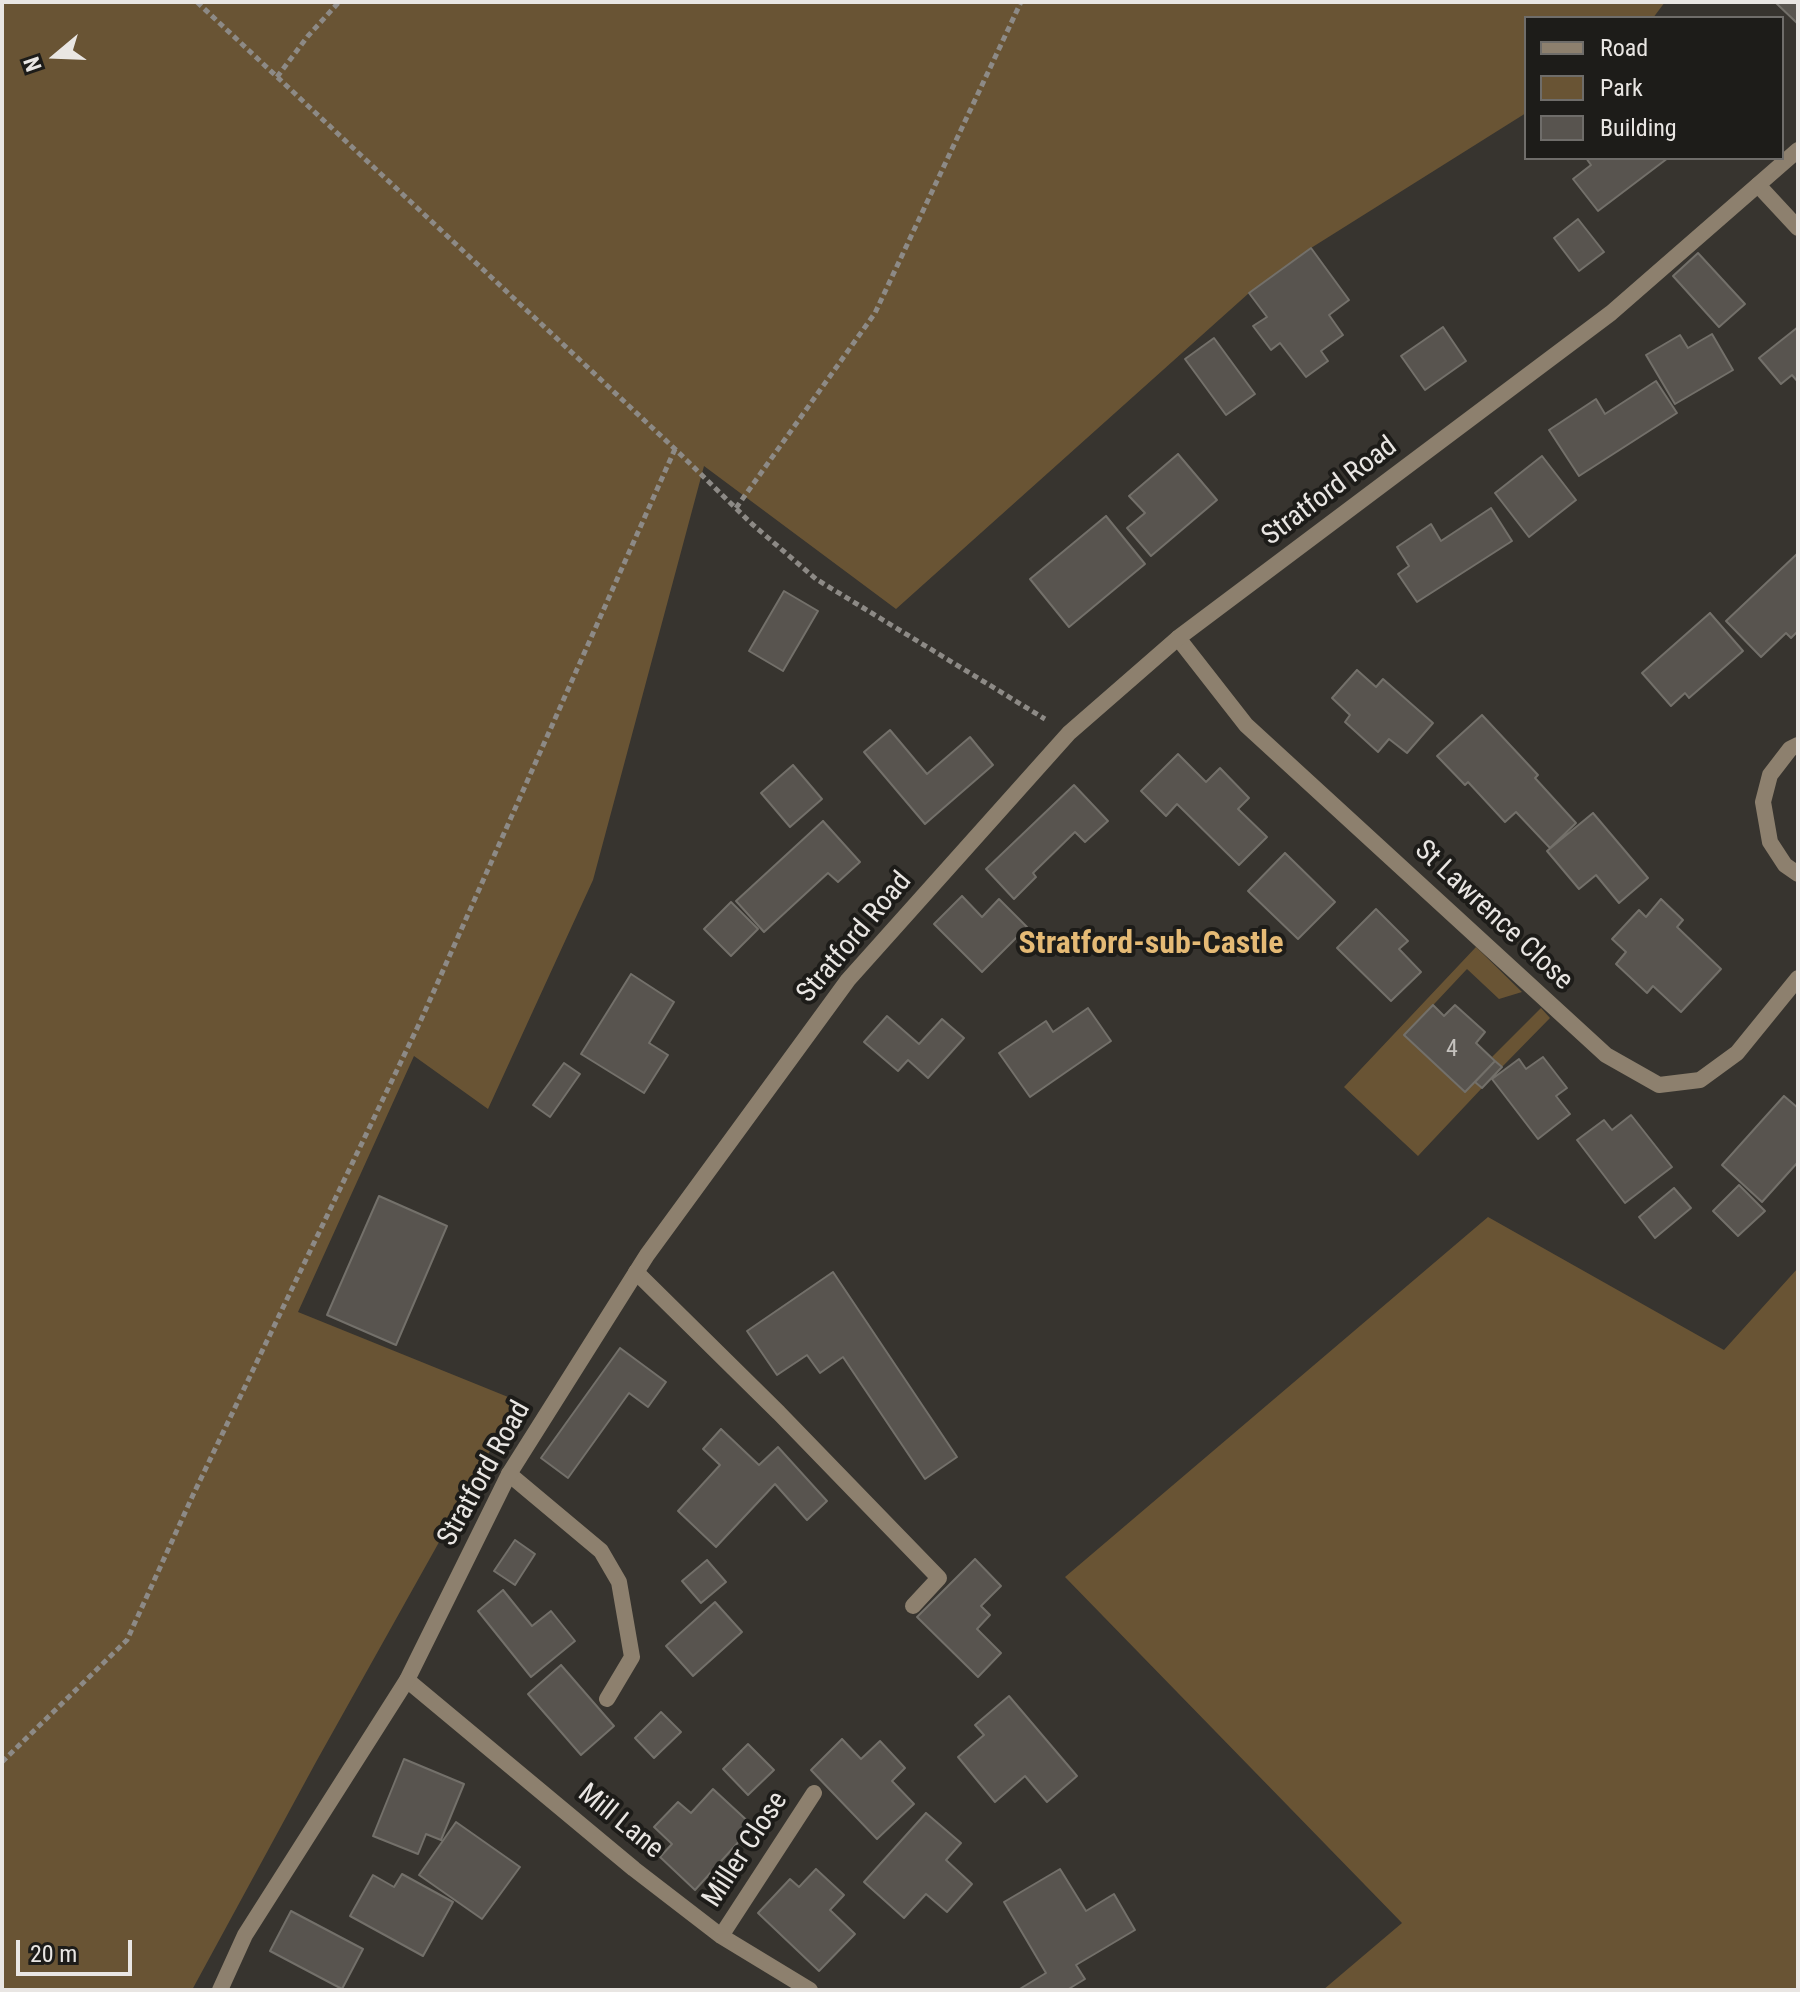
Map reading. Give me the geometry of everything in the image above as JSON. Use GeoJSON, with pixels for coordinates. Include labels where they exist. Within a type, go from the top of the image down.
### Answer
{"type":"FeatureCollection","features":[{"type":"Feature","properties":{"kind":"street","name":"Stratford Road"},"geometry":{"type":"LineString","coordinates":[[220,1990],[245,1935],[407,1680],[509,1474],[636,1272],[848,980],[1069,733],[1178,638],[1611,313],[1798,150]]}},
{"type":"Feature","properties":{"kind":"street"},"geometry":{"type":"LineString","coordinates":[[1758,185],[1798,228]]}},
{"type":"Feature","properties":{"kind":"street","name":"St Lawrence Close"},"geometry":{"type":"LineString","coordinates":[[1178,638],[1246,725],[1606,1055],[1659,1085],[1700,1080],[1737,1053],[1798,978]]}},
{"type":"Feature","properties":{"kind":"street"},"geometry":{"type":"LineString","coordinates":[[1798,745],[1790,749],[1770,775],[1763,802],[1770,842],[1785,865],[1798,874]]}},
{"type":"Feature","properties":{"kind":"street"},"geometry":{"type":"LineString","coordinates":[[636,1272],[779,1413],[939,1578],[913,1606]]}},
{"type":"Feature","properties":{"kind":"street"},"geometry":{"type":"LineString","coordinates":[[509,1474],[601,1551],[619,1582],[632,1657],[607,1699]]}},
{"type":"Feature","properties":{"kind":"street","name":"Mill Lane"},"geometry":{"type":"LineString","coordinates":[[407,1680],[634,1869],[721,1936],[810,1990]]}},
{"type":"Feature","properties":{"kind":"street","name":"Miller Close"},"geometry":{"type":"LineString","coordinates":[[721,1936],[814,1793]]}},
{"type":"Feature","properties":{"kind":"path"},"geometry":{"type":"LineString","coordinates":[[197,2],[736,508],[816,579],[1069,733]]}},
{"type":"Feature","properties":{"kind":"path"},"geometry":{"type":"LineString","coordinates":[[277,77],[339,2]]}},
{"type":"Feature","properties":{"kind":"path"},"geometry":{"type":"LineString","coordinates":[[736,508],[875,313],[1021,2]]}},
{"type":"Feature","properties":{"kind":"path"},"geometry":{"type":"LineString","coordinates":[[2,1762],[127,1640],[421,1020],[675,449]]}},
{"type":"Feature","properties":{"kind":"green space"},"geometry":{"type":"Polygon","coordinates":[[[2,2],[1665,2],[1654,16],[1524,16],[1524,114],[1311,248],[1249,293],[896,609],[704,466],[593,880],[488,1109],[414,1056],[298,1312],[518,1401],[192,1990],[2,1990],[2,2]]]}},
{"type":"Feature","properties":{"kind":"green space"},"geometry":{"type":"Polygon","coordinates":[[[1476,947],[1522,992],[1499,999],[1467,969],[1405,1035],[1464,1092],[1475,1082],[1482,1088],[1418,1156],[1344,1087],[1476,947]]]}},
{"type":"Feature","properties":{"kind":"green space"},"geometry":{"type":"Polygon","coordinates":[[[1541,1008],[1550,1018],[1502,1067],[1492,1057],[1541,1008]]]}},
{"type":"Feature","properties":{"kind":"green space"},"geometry":{"type":"Polygon","coordinates":[[[1488,1217],[1724,1350],[1798,1268],[1798,1990],[1323,1990],[1402,1923],[1065,1577],[1488,1217]]]}},
{"type":"Feature","properties":{"kind":"building"},"geometry":{"type":"Polygon","coordinates":[[[1798,2],[1798,24],[1776,3],[1798,2]]]}},
{"type":"Feature","properties":{"kind":"building"},"geometry":{"type":"Polygon","coordinates":[[[1587,160],[1665,160],[1598,211],[1573,179],[1591,165],[1587,160]]]}},
{"type":"Feature","properties":{"kind":"building"},"geometry":{"type":"Polygon","coordinates":[[[1578,219],[1604,252],[1579,271],[1554,238],[1578,219]]]}},
{"type":"Feature","properties":{"kind":"building"},"geometry":{"type":"Polygon","coordinates":[[[1311,248],[1349,300],[1329,315],[1343,335],[1321,351],[1328,361],[1306,377],[1280,343],[1271,350],[1253,326],[1267,317],[1249,293],[1311,248]]]}},
{"type":"Feature","properties":{"kind":"building"},"geometry":{"type":"Polygon","coordinates":[[[1698,253],[1745,304],[1719,327],[1673,276],[1698,253]]]}},
{"type":"Feature","properties":{"kind":"building"},"geometry":{"type":"Polygon","coordinates":[[[1443,327],[1466,361],[1425,390],[1401,356],[1443,327]]]}},
{"type":"Feature","properties":{"kind":"building"},"geometry":{"type":"Polygon","coordinates":[[[1798,327],[1798,382],[1792,375],[1781,384],[1759,358],[1798,327]]]}},
{"type":"Feature","properties":{"kind":"building"},"geometry":{"type":"Polygon","coordinates":[[[1712,334],[1733,370],[1675,404],[1646,355],[1680,335],[1688,348],[1712,334]]]}},
{"type":"Feature","properties":{"kind":"building"},"geometry":{"type":"Polygon","coordinates":[[[1214,338],[1255,394],[1226,415],[1185,359],[1214,338]]]}},
{"type":"Feature","properties":{"kind":"building"},"geometry":{"type":"Polygon","coordinates":[[[1656,381],[1677,413],[1579,476],[1549,430],[1596,399],[1605,414],[1656,381]]]}},
{"type":"Feature","properties":{"kind":"building"},"geometry":{"type":"Polygon","coordinates":[[[1178,454],[1217,500],[1151,556],[1127,528],[1145,513],[1129,496],[1178,454]]]}},
{"type":"Feature","properties":{"kind":"building"},"geometry":{"type":"Polygon","coordinates":[[[1542,456],[1576,500],[1529,537],[1495,493],[1542,456]]]}},
{"type":"Feature","properties":{"kind":"building"},"geometry":{"type":"Polygon","coordinates":[[[1491,508],[1512,541],[1417,602],[1398,574],[1409,566],[1397,547],[1431,524],[1441,541],[1491,508]]]}},
{"type":"Feature","properties":{"kind":"building"},"geometry":{"type":"Polygon","coordinates":[[[1106,516],[1145,564],[1069,627],[1030,579],[1106,516]]]}},
{"type":"Feature","properties":{"kind":"building"},"geometry":{"type":"Polygon","coordinates":[[[1798,553],[1798,631],[1791,638],[1786,633],[1761,657],[1726,621],[1798,553]]]}},
{"type":"Feature","properties":{"kind":"building"},"geometry":{"type":"Polygon","coordinates":[[[784,591],[818,611],[783,671],[749,651],[784,591]]]}},
{"type":"Feature","properties":{"kind":"building"},"geometry":{"type":"Polygon","coordinates":[[[1710,613],[1743,651],[1689,698],[1685,693],[1671,706],[1642,673],[1710,613]]]}},
{"type":"Feature","properties":{"kind":"building"},"geometry":{"type":"Polygon","coordinates":[[[1357,670],[1376,687],[1383,679],[1433,723],[1407,753],[1389,739],[1378,752],[1345,722],[1350,715],[1332,698],[1357,670]]]}},
{"type":"Feature","properties":{"kind":"building"},"geometry":{"type":"Polygon","coordinates":[[[1482,715],[1538,775],[1535,778],[1576,823],[1550,848],[1516,812],[1505,822],[1468,782],[1465,785],[1437,756],[1482,715]]]}},
{"type":"Feature","properties":{"kind":"building"},"geometry":{"type":"Polygon","coordinates":[[[890,730],[927,774],[970,737],[993,765],[925,824],[864,752],[890,730]]]}},
{"type":"Feature","properties":{"kind":"building"},"geometry":{"type":"Polygon","coordinates":[[[1178,754],[1206,782],[1220,768],[1249,798],[1238,809],[1267,837],[1239,865],[1177,804],[1166,816],[1141,791],[1178,754]]]}},
{"type":"Feature","properties":{"kind":"building"},"geometry":{"type":"Polygon","coordinates":[[[793,765],[822,799],[790,827],[761,793],[793,765]]]}},
{"type":"Feature","properties":{"kind":"building"},"geometry":{"type":"Polygon","coordinates":[[[1074,785],[1108,821],[1085,842],[1075,832],[1033,873],[1036,877],[1014,899],[986,869],[1074,785]]]}},
{"type":"Feature","properties":{"kind":"building"},"geometry":{"type":"Polygon","coordinates":[[[1593,813],[1648,878],[1619,903],[1596,875],[1579,889],[1547,851],[1593,813]]]}},
{"type":"Feature","properties":{"kind":"building"},"geometry":{"type":"Polygon","coordinates":[[[823,821],[860,862],[838,882],[828,873],[764,932],[736,901],[823,821]]]}},
{"type":"Feature","properties":{"kind":"building"},"geometry":{"type":"Polygon","coordinates":[[[1285,853],[1335,902],[1298,939],[1248,891],[1285,853]]]}},
{"type":"Feature","properties":{"kind":"building"},"geometry":{"type":"Polygon","coordinates":[[[962,896],[982,917],[999,899],[1027,927],[982,972],[934,924],[962,896]]]}},
{"type":"Feature","properties":{"kind":"building"},"geometry":{"type":"Polygon","coordinates":[[[1661,899],[1683,920],[1677,927],[1721,969],[1681,1012],[1653,986],[1647,993],[1616,964],[1626,952],[1612,939],[1639,910],[1646,917],[1661,899]]]}},
{"type":"Feature","properties":{"kind":"building"},"geometry":{"type":"Polygon","coordinates":[[[731,902],[758,929],[731,956],[704,929],[731,902]]]}},
{"type":"Feature","properties":{"kind":"building"},"geometry":{"type":"Polygon","coordinates":[[[1376,909],[1408,941],[1399,949],[1421,972],[1391,1001],[1337,948],[1376,909]]]}},
{"type":"Feature","properties":{"kind":"building"},"geometry":{"type":"Polygon","coordinates":[[[631,974],[674,1002],[649,1043],[668,1055],[644,1093],[581,1054],[631,974]]]}},
{"type":"Feature","properties":{"kind":"building"},"geometry":{"type":"Polygon","coordinates":[[[1433,1005],[1444,1016],[1455,1005],[1485,1032],[1476,1043],[1495,1061],[1465,1092],[1404,1035],[1433,1005]]]}},
{"type":"Feature","properties":{"kind":"building"},"geometry":{"type":"Polygon","coordinates":[[[1088,1008],[1111,1041],[1030,1097],[999,1053],[1046,1021],[1053,1032],[1088,1008]]]}},
{"type":"Feature","properties":{"kind":"building"},"geometry":{"type":"Polygon","coordinates":[[[887,1016],[919,1044],[942,1019],[964,1038],[928,1078],[908,1060],[898,1071],[864,1042],[887,1016]]]}},
{"type":"Feature","properties":{"kind":"building"},"geometry":{"type":"Polygon","coordinates":[[[1543,1057],[1567,1088],[1556,1096],[1570,1114],[1538,1139],[1492,1079],[1519,1059],[1526,1069],[1543,1057]]]}},
{"type":"Feature","properties":{"kind":"building"},"geometry":{"type":"Polygon","coordinates":[[[1495,1061],[1502,1067],[1482,1088],[1475,1082],[1495,1061]]]}},
{"type":"Feature","properties":{"kind":"building"},"geometry":{"type":"Polygon","coordinates":[[[564,1063],[580,1074],[550,1117],[533,1105],[564,1063]]]}},
{"type":"Feature","properties":{"kind":"building"},"geometry":{"type":"Polygon","coordinates":[[[1784,1096],[1798,1108],[1798,1162],[1762,1202],[1722,1165],[1784,1096]]]}},
{"type":"Feature","properties":{"kind":"building"},"geometry":{"type":"Polygon","coordinates":[[[1631,1115],[1672,1167],[1625,1203],[1577,1140],[1604,1120],[1612,1130],[1631,1115]]]}},
{"type":"Feature","properties":{"kind":"building"},"geometry":{"type":"Polygon","coordinates":[[[1739,1185],[1765,1211],[1738,1236],[1713,1211],[1739,1185]]]}},
{"type":"Feature","properties":{"kind":"building"},"geometry":{"type":"Polygon","coordinates":[[[1674,1188],[1691,1208],[1655,1238],[1639,1217],[1674,1188]]]}},
{"type":"Feature","properties":{"kind":"building"},"geometry":{"type":"Polygon","coordinates":[[[379,1196],[447,1226],[396,1345],[327,1315],[379,1196]]]}},
{"type":"Feature","properties":{"kind":"building"},"geometry":{"type":"Polygon","coordinates":[[[833,1272],[957,1457],[925,1479],[843,1357],[820,1373],[807,1355],[777,1375],[747,1331],[833,1272]]]}},
{"type":"Feature","properties":{"kind":"building"},"geometry":{"type":"Polygon","coordinates":[[[620,1348],[666,1382],[648,1407],[629,1393],[568,1478],[541,1458],[620,1348]]]}},
{"type":"Feature","properties":{"kind":"building"},"geometry":{"type":"Polygon","coordinates":[[[721,1429],[759,1465],[778,1447],[827,1501],[807,1520],[775,1484],[716,1547],[678,1511],[720,1465],[703,1449],[721,1429]]]}},
{"type":"Feature","properties":{"kind":"building"},"geometry":{"type":"Polygon","coordinates":[[[515,1540],[535,1554],[515,1585],[494,1571],[515,1540]]]}},
{"type":"Feature","properties":{"kind":"building"},"geometry":{"type":"Polygon","coordinates":[[[975,1559],[1001,1586],[981,1606],[990,1615],[977,1629],[1001,1653],[978,1677],[917,1617],[975,1559]]]}},
{"type":"Feature","properties":{"kind":"building"},"geometry":{"type":"Polygon","coordinates":[[[707,1560],[726,1582],[701,1603],[682,1581],[707,1560]]]}},
{"type":"Feature","properties":{"kind":"building"},"geometry":{"type":"Polygon","coordinates":[[[503,1590],[532,1626],[551,1611],[575,1641],[531,1677],[478,1611],[503,1590]]]}},
{"type":"Feature","properties":{"kind":"building"},"geometry":{"type":"Polygon","coordinates":[[[715,1602],[742,1632],[693,1676],[666,1646],[715,1602]]]}},
{"type":"Feature","properties":{"kind":"building"},"geometry":{"type":"Polygon","coordinates":[[[561,1665],[614,1726],[581,1755],[528,1694],[561,1665]]]}},
{"type":"Feature","properties":{"kind":"building"},"geometry":{"type":"Polygon","coordinates":[[[1009,1696],[1077,1776],[1047,1802],[1025,1776],[995,1802],[958,1757],[984,1735],[975,1725],[1009,1696]]]}},
{"type":"Feature","properties":{"kind":"building"},"geometry":{"type":"Polygon","coordinates":[[[661,1712],[681,1732],[654,1758],[635,1738],[661,1712]]]}},
{"type":"Feature","properties":{"kind":"building"},"geometry":{"type":"Polygon","coordinates":[[[842,1739],[861,1759],[880,1741],[905,1768],[892,1781],[914,1804],[877,1839],[811,1770],[842,1739]]]}},
{"type":"Feature","properties":{"kind":"building"},"geometry":{"type":"Polygon","coordinates":[[[748,1744],[774,1770],[748,1795],[723,1769],[748,1744]]]}},
{"type":"Feature","properties":{"kind":"building"},"geometry":{"type":"Polygon","coordinates":[[[404,1759],[464,1784],[441,1840],[426,1834],[418,1854],[373,1836],[404,1759]]]}},
{"type":"Feature","properties":{"kind":"building"},"geometry":{"type":"Polygon","coordinates":[[[713,1789],[753,1826],[695,1890],[660,1857],[672,1844],[654,1827],[678,1802],[691,1813],[713,1789]]]}},
{"type":"Feature","properties":{"kind":"building"},"geometry":{"type":"Polygon","coordinates":[[[926,1813],[961,1843],[946,1860],[972,1884],[947,1912],[926,1894],[904,1918],[864,1882],[926,1813]]]}},
{"type":"Feature","properties":{"kind":"building"},"geometry":{"type":"Polygon","coordinates":[[[456,1822],[520,1867],[482,1919],[419,1875],[456,1822]]]}},
{"type":"Feature","properties":{"kind":"building"},"geometry":{"type":"Polygon","coordinates":[[[816,1869],[844,1895],[830,1910],[855,1934],[819,1971],[758,1913],[790,1879],[799,1887],[816,1869]]]}},
{"type":"Feature","properties":{"kind":"building"},"geometry":{"type":"Polygon","coordinates":[[[1060,1869],[1086,1911],[1114,1894],[1135,1930],[1076,1965],[1085,1979],[1067,1990],[1018,1990],[1046,1973],[1004,1902],[1060,1869]]]}},
{"type":"Feature","properties":{"kind":"building"},"geometry":{"type":"Polygon","coordinates":[[[402,1874],[453,1902],[423,1956],[350,1916],[373,1875],[394,1887],[402,1874]]]}},
{"type":"Feature","properties":{"kind":"building"},"geometry":{"type":"Polygon","coordinates":[[[291,1911],[363,1949],[342,1989],[270,1951],[291,1911]]]}},
{"type":"Feature","properties":{"kind":"district","name":"Stratford-sub-Castle"},"geometry":{"type":"Point","coordinates":[1151,945]}}]}
